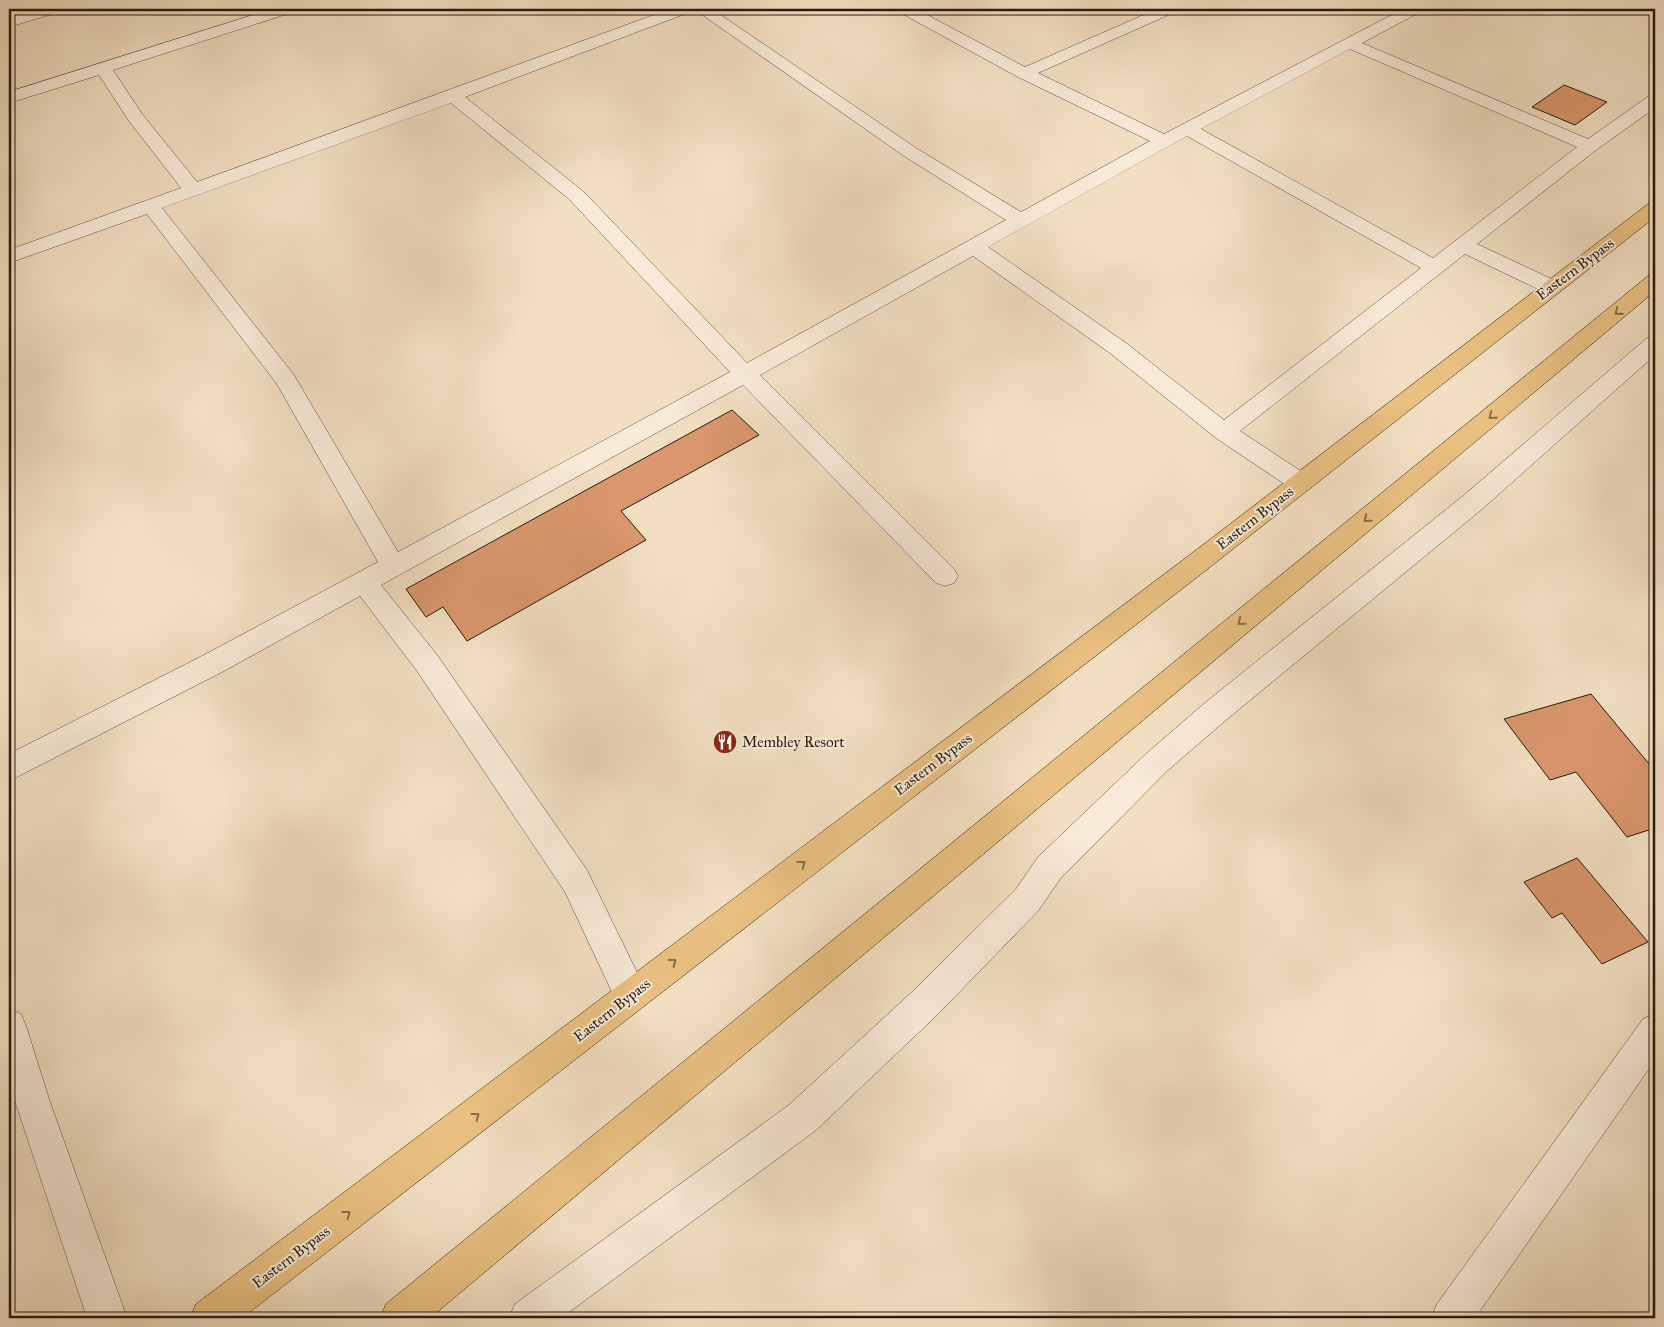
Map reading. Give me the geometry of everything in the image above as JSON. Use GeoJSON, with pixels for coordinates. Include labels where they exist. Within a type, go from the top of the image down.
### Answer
{"type":"FeatureCollection","features":[{"type":"Feature","properties":{"kind":"main road","name":"Eastern Bypass"},"geometry":{"type":"LineString","coordinates":[[210,1318],[498,1100],[631,995],[1300,483],[1655,208]]}},
{"type":"Feature","properties":{"kind":"main road"},"geometry":{"type":"LineString","coordinates":[[400,1318],[1655,281]]}},
{"type":"Feature","properties":{"kind":"street"},"geometry":{"type":"LineString","coordinates":[[9,22],[53,9]]}},
{"type":"Feature","properties":{"kind":"street"},"geometry":{"type":"LineString","coordinates":[[9,98],[287,9]]}},
{"type":"Feature","properties":{"kind":"street"},"geometry":{"type":"LineString","coordinates":[[9,257],[192,189],[453,96],[684,9]]}},
{"type":"Feature","properties":{"kind":"street"},"geometry":{"type":"LineString","coordinates":[[702,9],[910,152],[1021,221]]}},
{"type":"Feature","properties":{"kind":"street"},"geometry":{"type":"LineString","coordinates":[[905,9],[1024,73],[1164,141]]}},
{"type":"Feature","properties":{"kind":"street"},"geometry":{"type":"LineString","coordinates":[[1024,73],[1169,9]]}},
{"type":"Feature","properties":{"kind":"street"},"geometry":{"type":"LineString","coordinates":[[9,768],[214,663],[588,461],[1164,141],[1351,44],[1414,9]]}},
{"type":"Feature","properties":{"kind":"street"},"geometry":{"type":"LineString","coordinates":[[1351,44],[1590,146]]}},
{"type":"Feature","properties":{"kind":"street"},"geometry":{"type":"LineString","coordinates":[[103,68],[135,117],[192,189]]}},
{"type":"Feature","properties":{"kind":"street"},"geometry":{"type":"LineString","coordinates":[[453,96],[577,196],[744,373],[945,576]]}},
{"type":"Feature","properties":{"kind":"street"},"geometry":{"type":"LineString","coordinates":[[1224,432],[1590,146],[1655,100]]}},
{"type":"Feature","properties":{"kind":"street"},"geometry":{"type":"LineString","coordinates":[[1188,129],[1434,267]]}},
{"type":"Feature","properties":{"kind":"street"},"geometry":{"type":"LineString","coordinates":[[150,205],[286,380],[392,566]]}},
{"type":"Feature","properties":{"kind":"street"},"geometry":{"type":"LineString","coordinates":[[1463,245],[1552,287]]}},
{"type":"Feature","properties":{"kind":"street"},"geometry":{"type":"LineString","coordinates":[[974,247],[1118,348],[1224,432],[1300,483]]}},
{"type":"Feature","properties":{"kind":"street"},"geometry":{"type":"LineString","coordinates":[[529,1318],[802,1118],[924,1004],[1027,900],[1049,868],[1158,762],[1231,698],[1472,503],[1655,343]]}},
{"type":"Feature","properties":{"kind":"street"},"geometry":{"type":"LineString","coordinates":[[364,582],[427,663],[576,881],[631,995]]}},
{"type":"Feature","properties":{"kind":"street"},"geometry":{"type":"LineString","coordinates":[[9,1026],[32,1102],[107,1318]]}},
{"type":"Feature","properties":{"kind":"street"},"geometry":{"type":"LineString","coordinates":[[1451,1318],[1655,1030]]}},
{"type":"Feature","properties":{"kind":"building"},"geometry":{"type":"Polygon","coordinates":[[[1564,85],[1607,102],[1575,125],[1532,107],[1564,85]]]}},
{"type":"Feature","properties":{"kind":"building"},"geometry":{"type":"Polygon","coordinates":[[[732,410],[759,435],[621,511],[646,540],[467,641],[443,607],[426,617],[406,589],[732,410]]]}},
{"type":"Feature","properties":{"kind":"building"},"geometry":{"type":"Polygon","coordinates":[[[1591,694],[1655,771],[1655,828],[1627,837],[1576,772],[1550,780],[1504,719],[1591,694]]]}},
{"type":"Feature","properties":{"kind":"building"},"geometry":{"type":"Polygon","coordinates":[[[1577,858],[1648,942],[1602,964],[1562,913],[1552,918],[1524,882],[1577,858]]]}},
{"type":"Feature","properties":{"kind":"place","name":"Membley Resort"},"geometry":{"type":"Point","coordinates":[725,742]}}]}
